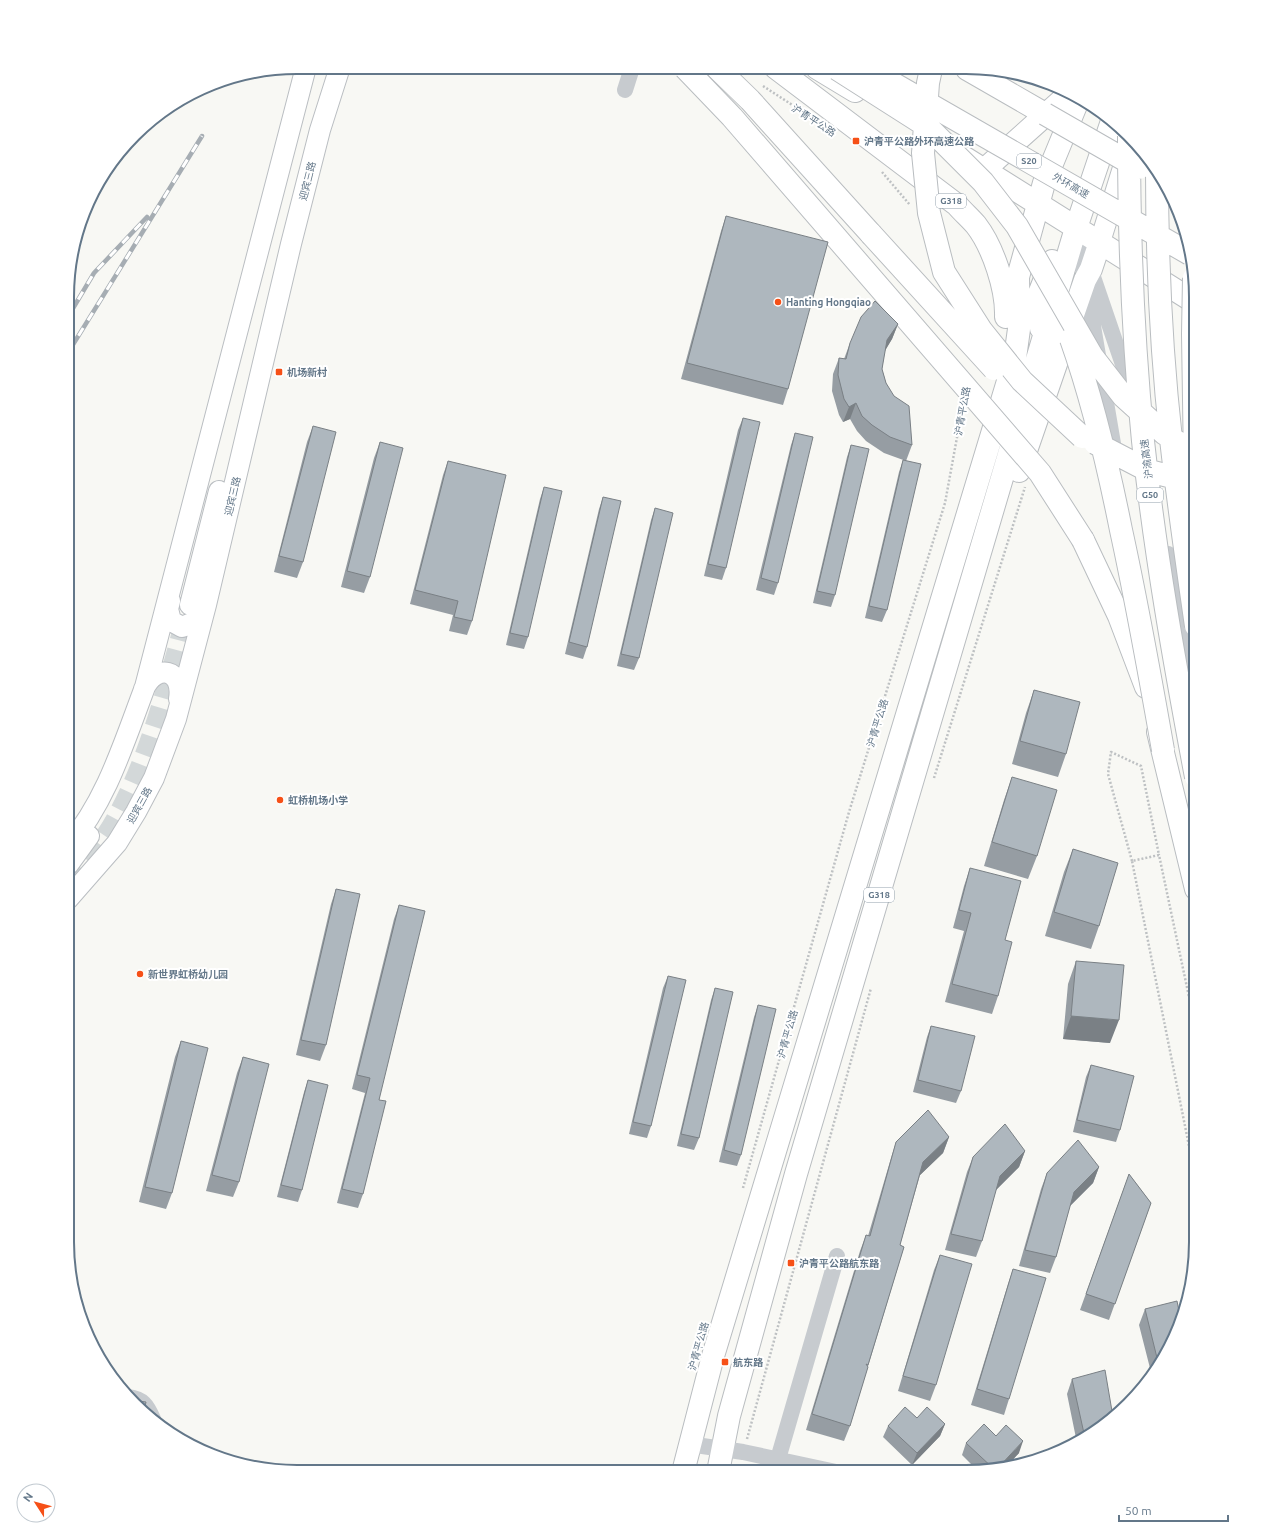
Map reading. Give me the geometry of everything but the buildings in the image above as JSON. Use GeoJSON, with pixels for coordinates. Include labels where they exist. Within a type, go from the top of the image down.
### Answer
{"type":"FeatureCollection","features":[{"type":"Feature","properties":{"kind":"highway"},"geometry":{"type":"LineString","coordinates":[[691,74],[732,117],[1040,473],[1083,540],[1119,616],[1145,684],[1163,750],[1189,859]]}},
{"type":"Feature","properties":{"kind":"highway"},"geometry":{"type":"LineString","coordinates":[[723,74],[750,100],[1014,390],[1082,437],[1149,471],[1189,481]]}},
{"type":"Feature","properties":{"kind":"highway","name":"沪青平公路"},"geometry":{"type":"LineString","coordinates":[[784,74],[956,205],[976,225],[992,253],[1001,280],[1006,310],[1006,342],[1001,403]]}},
{"type":"Feature","properties":{"kind":"highway"},"geometry":{"type":"LineString","coordinates":[[826,74],[920,130],[1189,299]]}},
{"type":"Feature","properties":{"kind":"highway"},"geometry":{"type":"LineString","coordinates":[[846,74],[928,127],[983,182],[1017,226],[1092,356],[1122,396],[1165,434],[1189,449]]}},
{"type":"Feature","properties":{"kind":"highway","name":"外环高速"},"geometry":{"type":"LineString","coordinates":[[877,74],[1184,251]]}},
{"type":"Feature","properties":{"kind":"highway"},"geometry":{"type":"LineString","coordinates":[[930,74],[923,153],[929,213],[944,272],[981,330],[1022,381],[1082,437]]}},
{"type":"Feature","properties":{"kind":"highway"},"geometry":{"type":"LineString","coordinates":[[976,74],[1153,177]]}},
{"type":"Feature","properties":{"kind":"highway"},"geometry":{"type":"LineString","coordinates":[[986,75],[1045,114]]}},
{"type":"Feature","properties":{"kind":"highway"},"geometry":{"type":"LineString","coordinates":[[984,170],[1065,97]]}},
{"type":"Feature","properties":{"kind":"highway","name":"沪青平公路"},"geometry":{"type":"LineString","coordinates":[[684,1465],[713,1356],[1015,358],[1019,329],[1018,277],[1044,183],[1077,103]]}},
{"type":"Feature","properties":{"kind":"highway","name":"G318"},"geometry":{"type":"LineString","coordinates":[[723,1465],[733,1450],[729,1416],[796,1174],[1042,344],[1039,294],[1054,255],[1076,228],[1110,127]]}},
{"type":"Feature","properties":{"kind":"highway"},"geometry":{"type":"LineString","coordinates":[[1126,142],[1129,209]]}},
{"type":"Feature","properties":{"kind":"highway","name":"沪渝高速"},"geometry":{"type":"LineString","coordinates":[[1129,144],[1129,209],[1134,327],[1143,440],[1156,546],[1172,651],[1189,740]]}},
{"type":"Feature","properties":{"kind":"highway","name":"G50"},"geometry":{"type":"LineString","coordinates":[[1157,183],[1162,328],[1170,431],[1189,580]]}},
{"type":"Feature","properties":{"kind":"highway"},"geometry":{"type":"LineString","coordinates":[[995,502],[1020,470],[1100,242]]}},
{"type":"Feature","properties":{"kind":"highway"},"geometry":{"type":"LineString","coordinates":[[1050,282],[1079,361],[1105,451],[1142,630],[1163,750]]}},
{"type":"Feature","properties":{"kind":"main road"},"geometry":{"type":"LineString","coordinates":[[74,857],[94,829],[107,807],[122,773],[304,74]]}},
{"type":"Feature","properties":{"kind":"main road"},"geometry":{"type":"LineString","coordinates":[[173,582],[168,609],[171,621],[182,627],[194,622],[324,74]]}},
{"type":"Feature","properties":{"kind":"main road","name":"迎宾三路"},"geometry":{"type":"LineString","coordinates":[[74,892],[117,843],[136,812],[154,778],[176,719],[198,605],[320,130],[338,74]]}},
{"type":"Feature","properties":{"kind":"main road"},"geometry":{"type":"LineString","coordinates":[[1100,242],[1130,146]]}},
{"type":"Feature","properties":{"kind":"main road"},"geometry":{"type":"LineString","coordinates":[[74,838],[101,796],[116,766],[145,687],[154,675],[164,672],[174,675],[180,683],[180,694],[176,719]]}},
{"type":"Feature","properties":{"kind":"street"},"geometry":{"type":"LineString","coordinates":[[625,90],[630,74]]}},
{"type":"Feature","properties":{"kind":"street"},"geometry":{"type":"LineString","coordinates":[[1076,228],[1088,274],[1148,650],[1189,834]]}},
{"type":"Feature","properties":{"kind":"street"},"geometry":{"type":"LineString","coordinates":[[1088,274],[1127,373],[1147,439],[1189,661]]}},
{"type":"Feature","properties":{"kind":"street"},"geometry":{"type":"LineString","coordinates":[[778,1459],[837,1256]]}},
{"type":"Feature","properties":{"kind":"street"},"geometry":{"type":"LineString","coordinates":[[137,1398],[146,1404],[148,1408]]}},
{"type":"Feature","properties":{"kind":"street"},"geometry":{"type":"LineString","coordinates":[[689,1444],[733,1450],[805,1465]]}},
{"type":"Feature","properties":{"kind":"path","name":"沪青平公路"},"geometry":{"type":"LineString","coordinates":[[762,85],[801,111]]}},
{"type":"Feature","properties":{"kind":"path"},"geometry":{"type":"LineString","coordinates":[[881,171],[912,206]]}},
{"type":"Feature","properties":{"kind":"path","name":"沪青平公路"},"geometry":{"type":"LineString","coordinates":[[742,1194],[849,812],[945,503],[963,403]]}},
{"type":"Feature","properties":{"kind":"path"},"geometry":{"type":"LineString","coordinates":[[933,780],[1025,486]]}},
{"type":"Feature","properties":{"kind":"path"},"geometry":{"type":"LineString","coordinates":[[1189,997],[1141,766],[1111,752],[1108,774],[1132,861],[1189,1146]]}},
{"type":"Feature","properties":{"kind":"path"},"geometry":{"type":"LineString","coordinates":[[1132,861],[1159,854]]}},
{"type":"Feature","properties":{"kind":"path"},"geometry":{"type":"LineString","coordinates":[[733,1450],[872,985]]}},
{"type":"Feature","properties":{"kind":"tunnel"},"geometry":{"type":"LineString","coordinates":[[74,876],[101,842],[118,815],[141,766],[159,714],[188,610]]}},
{"type":"Feature","properties":{"kind":"railway"},"geometry":{"type":"LineString","coordinates":[[74,343],[202,136]]}},
{"type":"Feature","properties":{"kind":"railway"},"geometry":{"type":"LineString","coordinates":[[74,307],[94,273],[147,217]]}},
{"type":"Feature","properties":{"kind":"place","name":"沪青平公路外环高速公路"},"geometry":{"type":"Point","coordinates":[856,141]}},
{"type":"Feature","properties":{"kind":"place","name":"Hanting Hongqiao"},"geometry":{"type":"Point","coordinates":[778,302]}},
{"type":"Feature","properties":{"kind":"place","name":"机场新村"},"geometry":{"type":"Point","coordinates":[279,372]}},
{"type":"Feature","properties":{"kind":"place","name":"虹桥机场小学"},"geometry":{"type":"Point","coordinates":[280,800]}},
{"type":"Feature","properties":{"kind":"place","name":"新世界虹桥幼儿园"},"geometry":{"type":"Point","coordinates":[140,974]}},
{"type":"Feature","properties":{"kind":"place","name":"沪青平公路航东路"},"geometry":{"type":"Point","coordinates":[791,1263]}},
{"type":"Feature","properties":{"kind":"place","name":"航东路"},"geometry":{"type":"Point","coordinates":[725,1362]}}]}
